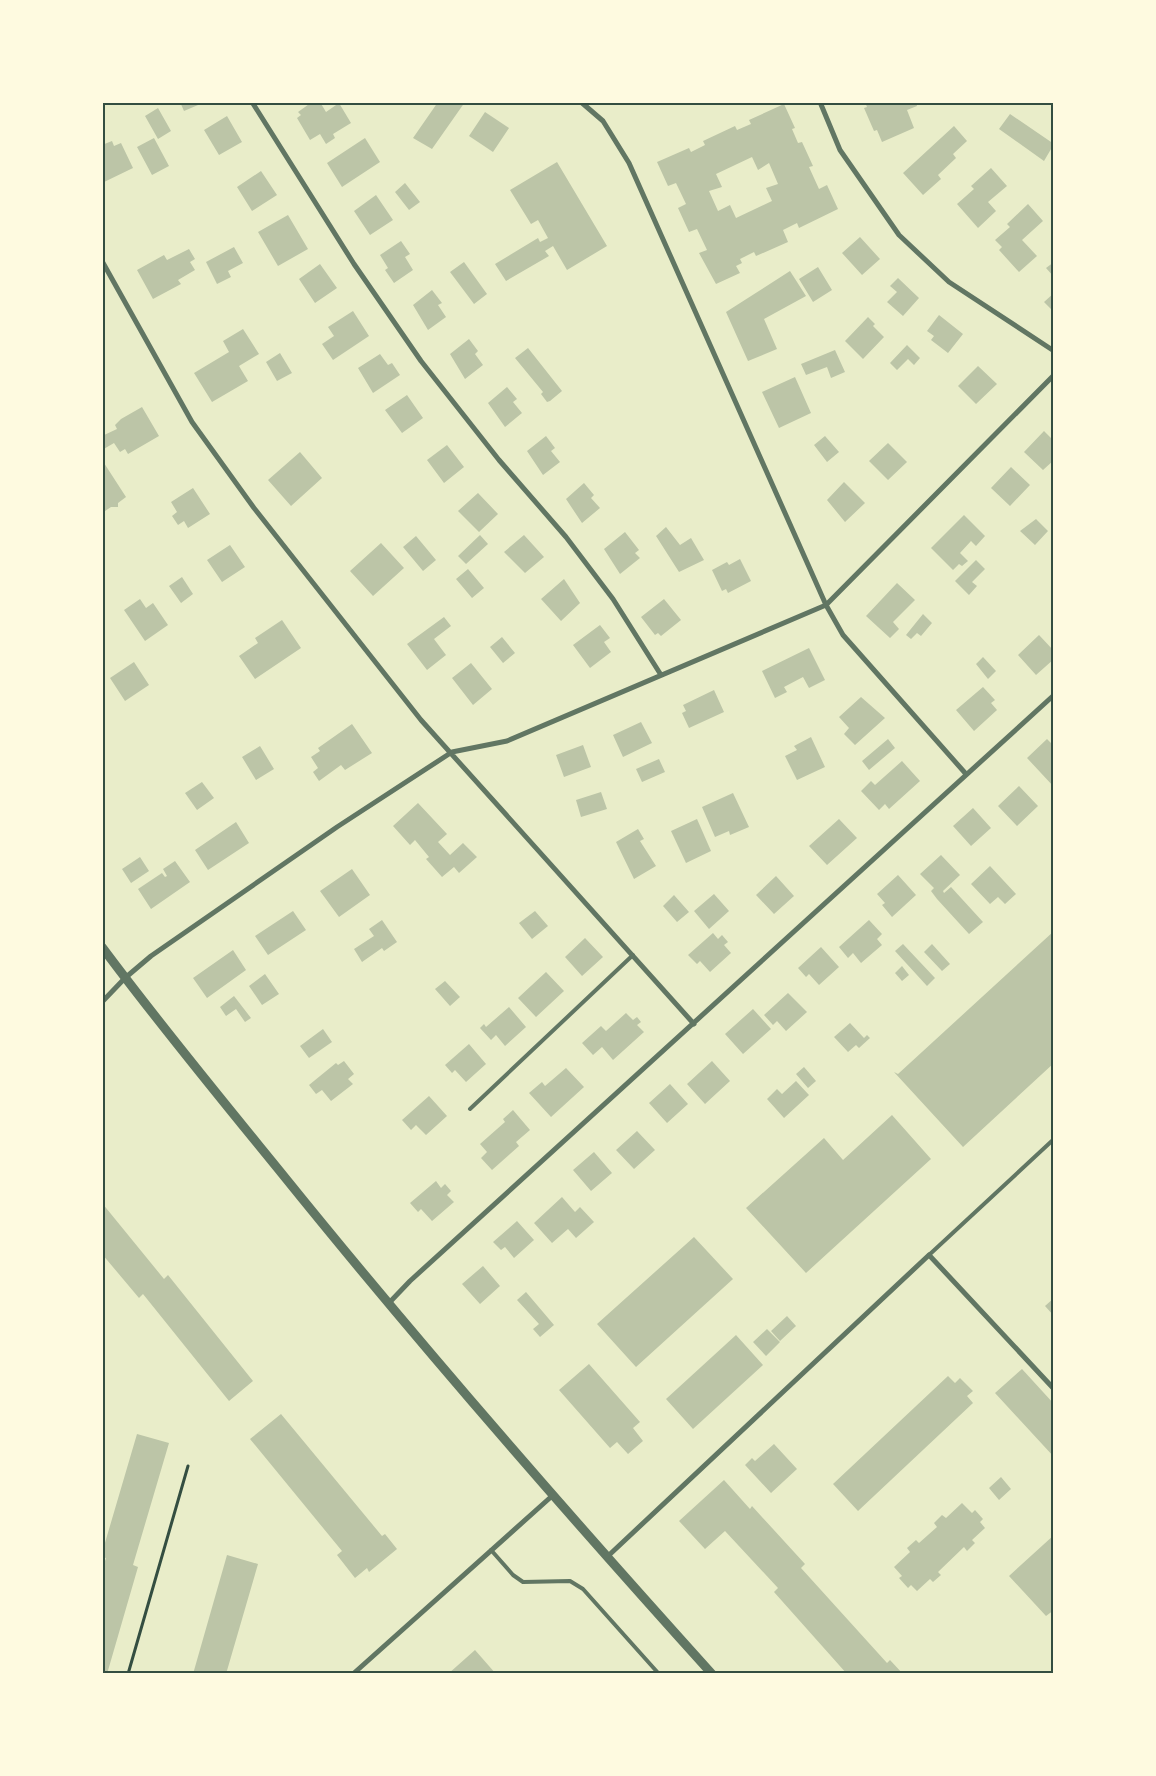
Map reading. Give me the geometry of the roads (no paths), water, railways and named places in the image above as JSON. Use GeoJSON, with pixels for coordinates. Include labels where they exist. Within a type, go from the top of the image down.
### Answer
{"type":"FeatureCollection","features":[{"type":"Feature","properties":{"kind":"street"},"geometry":{"type":"LineString","coordinates":[[252,102],[354,264],[421,361],[499,460],[566,537],[613,599],[661,675]]}},
{"type":"Feature","properties":{"kind":"street"},"geometry":{"type":"LineString","coordinates":[[581,102],[604,121],[629,163],[826,604],[843,635],[966,774]]}},
{"type":"Feature","properties":{"kind":"street"},"geometry":{"type":"LineString","coordinates":[[820,102],[840,150],[899,235],[949,282],[1054,351]]}},
{"type":"Feature","properties":{"kind":"street"},"geometry":{"type":"LineString","coordinates":[[102,261],[192,422],[254,508],[421,720],[452,752],[694,1024]]}},
{"type":"Feature","properties":{"kind":"street"},"geometry":{"type":"LineString","coordinates":[[102,1002],[125,978],[167,945],[329,833],[452,752],[507,741],[826,604],[1054,375]]}},
{"type":"Feature","properties":{"kind":"street"},"geometry":{"type":"LineString","coordinates":[[388,1304],[410,1281],[1054,695]]}},
{"type":"Feature","properties":{"kind":"street"},"geometry":{"type":"LineString","coordinates":[[102,947],[388,1304],[552,1496],[712,1674]]}},
{"type":"Feature","properties":{"kind":"street"},"geometry":{"type":"LineString","coordinates":[[607,1557],[929,1256],[1054,1389]]}},
{"type":"Feature","properties":{"kind":"street"},"geometry":{"type":"LineString","coordinates":[[352,1674],[552,1496]]}},
{"type":"Feature","properties":{"kind":"lane"},"geometry":{"type":"LineString","coordinates":[[470,1109],[633,955]]}},
{"type":"Feature","properties":{"kind":"lane"},"geometry":{"type":"LineString","coordinates":[[929,1256],[1054,1139]]}},
{"type":"Feature","properties":{"kind":"lane"},"geometry":{"type":"LineString","coordinates":[[491,1550],[523,1582],[570,1581],[583,1589],[659,1674]]}}]}
